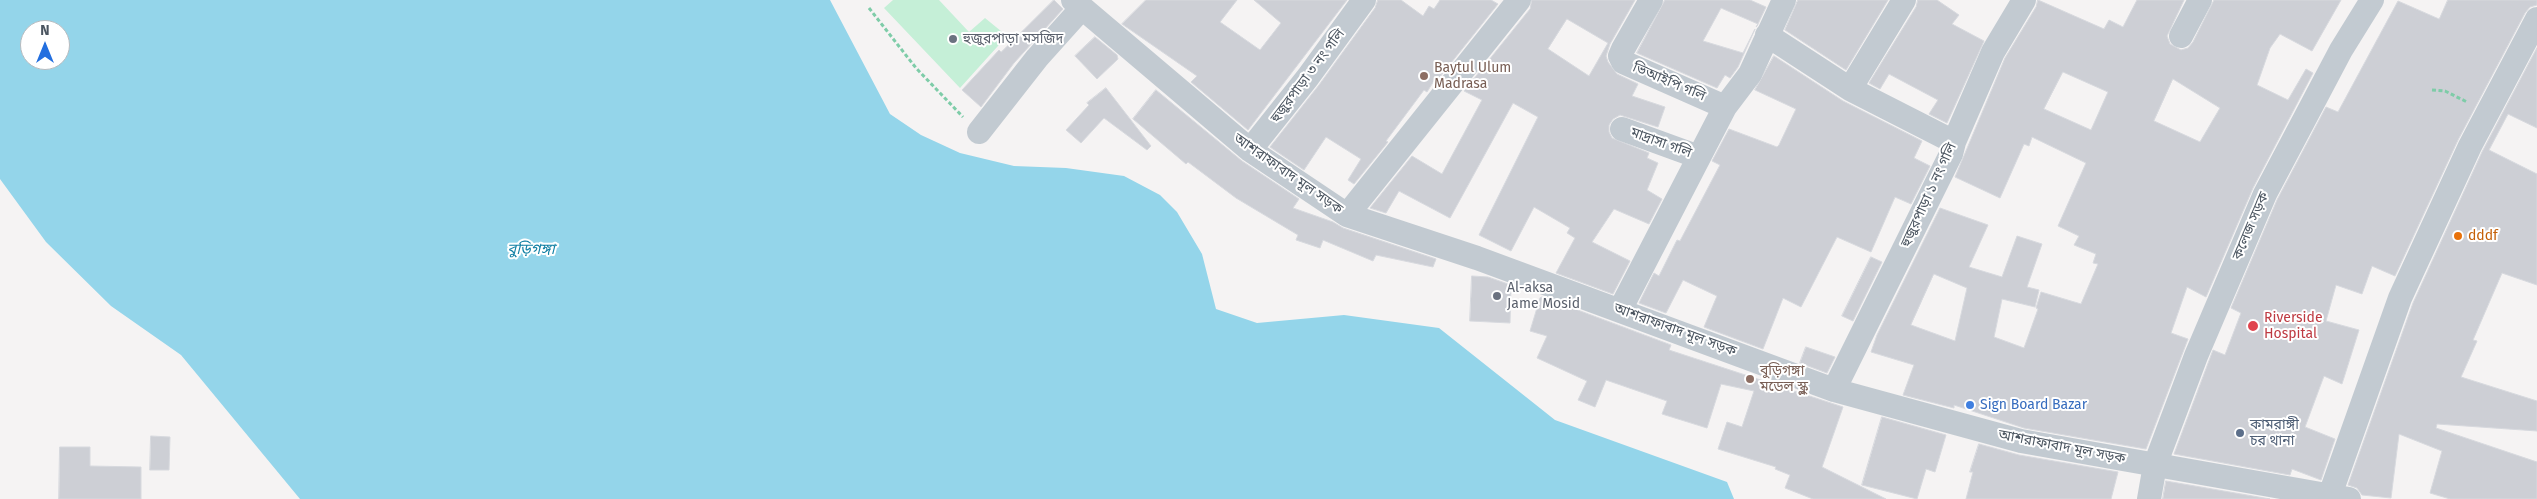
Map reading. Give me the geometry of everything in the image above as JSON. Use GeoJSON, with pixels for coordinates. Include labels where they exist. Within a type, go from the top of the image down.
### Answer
{"type":"FeatureCollection","features":[{"type":"Feature","properties":{"kind":"street","name":"হুজুরপাড়া ৩ নং গলি"},"geometry":{"type":"LineString","coordinates":[[1250,150],[1308,77],[1364,0]]}},
{"type":"Feature","properties":{"kind":"street"},"geometry":{"type":"LineString","coordinates":[[1347,215],[1519,0]]}},
{"type":"Feature","properties":{"kind":"street","name":"ভিআইপি গলি"},"geometry":{"type":"LineString","coordinates":[[1651,0],[1623,49],[1620,56],[1623,62],[1725,107]]}},
{"type":"Feature","properties":{"kind":"street"},"geometry":{"type":"LineString","coordinates":[[1620,310],[1725,107],[1750,74],[1784,0]]}},
{"type":"Feature","properties":{"kind":"street"},"geometry":{"type":"LineString","coordinates":[[1850,89],[1904,0]]}},
{"type":"Feature","properties":{"kind":"street","name":"হুজুরপাড়া ১ নং গলি"},"geometry":{"type":"LineString","coordinates":[[1834,390],[1951,154],[1954,142],[1993,52],[2024,0]]}},
{"type":"Feature","properties":{"kind":"street"},"geometry":{"type":"LineString","coordinates":[[2181,36],[2200,0]]}},
{"type":"Feature","properties":{"kind":"street","name":"কলেজ সড়ক"},"geometry":{"type":"LineString","coordinates":[[2149,499],[2155,465],[2196,356],[2265,194],[2341,50],[2372,0]]}},
{"type":"Feature","properties":{"kind":"street","name":"আশরাফাবাদ মূল সড়ক"},"geometry":{"type":"LineString","coordinates":[[1077,4],[1250,150],[1347,215],[1477,258],[1834,390],[2021,441],[2340,497]]}},
{"type":"Feature","properties":{"kind":"street"},"geometry":{"type":"LineString","coordinates":[[979,132],[1077,4]]}},
{"type":"Feature","properties":{"kind":"street"},"geometry":{"type":"LineString","coordinates":[[2340,497],[2400,298],[2488,113],[2537,19]]}},
{"type":"Feature","properties":{"kind":"street"},"geometry":{"type":"LineString","coordinates":[[1767,35],[1850,89],[1954,142]]}},
{"type":"Feature","properties":{"kind":"street","name":"মাদ্রাসা গলি"},"geometry":{"type":"LineString","coordinates":[[1622,129],[1699,157]]}},
{"type":"Feature","properties":{"kind":"path"},"geometry":{"type":"LineString","coordinates":[[869,8],[916,68],[979,132]]}},
{"type":"Feature","properties":{"kind":"path"},"geometry":{"type":"LineString","coordinates":[[2432,90],[2445,91],[2488,113]]}},
{"type":"Feature","properties":{"kind":"green space"},"geometry":{"type":"Polygon","coordinates":[[[893,0],[939,0],[969,32],[985,18],[1007,36],[960,88],[884,8],[893,0]]]}},
{"type":"Feature","properties":{"kind":"water","name":"বুড়িগঙ্গা"},"geometry":{"type":"Polygon","coordinates":[[[0,0],[830,0],[890,114],[921,135],[960,153],[1014,166],[1066,168],[1124,176],[1160,195],[1177,212],[1202,254],[1216,309],[1257,323],[1344,315],[1439,328],[1555,420],[1727,482],[1734,499],[300,499],[181,355],[111,306],[46,242],[0,179],[0,0]]]}},
{"type":"Feature","properties":{"kind":"building"},"geometry":{"type":"Polygon","coordinates":[[[1054,0],[1063,9],[1014,63],[981,107],[962,90],[999,50],[1001,52],[1054,0]]]}},
{"type":"Feature","properties":{"kind":"building"},"geometry":{"type":"Polygon","coordinates":[[[1146,0],[1237,0],[1220,22],[1260,50],[1281,23],[1254,0],[1347,0],[1248,130],[1191,82],[1197,76],[1122,24],[1146,0]]]}},
{"type":"Feature","properties":{"kind":"building"},"geometry":{"type":"Polygon","coordinates":[[[1378,0],[1401,0],[1423,16],[1429,6],[1434,9],[1440,0],[1491,0],[1498,4],[1439,78],[1437,76],[1427,92],[1424,90],[1386,141],[1388,142],[1354,184],[1348,180],[1361,159],[1326,137],[1304,170],[1270,147],[1319,85],[1375,8],[1378,0]]]}},
{"type":"Feature","properties":{"kind":"building"},"geometry":{"type":"Polygon","coordinates":[[[1532,0],[1635,0],[1610,44],[1606,56],[1617,74],[1638,84],[1632,96],[1665,107],[1658,127],[1620,115],[1613,119],[1609,125],[1609,132],[1612,138],[1649,153],[1647,158],[1658,163],[1647,190],[1662,199],[1649,224],[1614,209],[1592,242],[1630,261],[1613,294],[1556,273],[1575,238],[1567,233],[1570,228],[1534,207],[1511,251],[1479,235],[1538,117],[1513,103],[1450,218],[1399,191],[1386,213],[1370,208],[1412,156],[1442,174],[1482,100],[1464,91],[1530,9],[1532,0]],[[1567,19],[1548,49],[1589,76],[1608,43],[1567,19]]]}},
{"type":"Feature","properties":{"kind":"building"},"geometry":{"type":"Polygon","coordinates":[[[1665,0],[1750,0],[1766,7],[1758,24],[1721,8],[1703,41],[1743,53],[1755,29],[1738,67],[1730,78],[1725,75],[1717,88],[1637,53],[1665,0]]]}},
{"type":"Feature","properties":{"kind":"building"},"geometry":{"type":"Polygon","coordinates":[[[1798,0],[1888,0],[1846,70],[1785,30],[1798,0]]]}},
{"type":"Feature","properties":{"kind":"building"},"geometry":{"type":"Polygon","coordinates":[[[1918,0],[1937,0],[1959,15],[1952,24],[1984,41],[1947,123],[1929,114],[1938,100],[1889,74],[1880,89],[1869,83],[1916,7],[1918,0]]]}},
{"type":"Feature","properties":{"kind":"building"},"geometry":{"type":"Polygon","coordinates":[[[2038,0],[2104,29],[2109,20],[2123,27],[2137,0],[2184,0],[2167,36],[2170,44],[2181,50],[2188,48],[2193,42],[2214,0],[2341,0],[2312,51],[2280,34],[2270,48],[2257,85],[2288,100],[2306,69],[2313,73],[2253,188],[2206,297],[2187,287],[2171,333],[2188,339],[2146,449],[2024,428],[1954,405],[1954,408],[1903,395],[1914,365],[1871,352],[1877,335],[1940,208],[1988,225],[1969,267],[2002,277],[2017,236],[2042,244],[2027,287],[2039,290],[2035,307],[2002,299],[1994,337],[2024,348],[2038,309],[2036,308],[2041,292],[2081,304],[2098,264],[2093,263],[2096,254],[2074,245],[2079,236],[2058,226],[2086,163],[2032,137],[2029,146],[2024,144],[2000,198],[1955,177],[2005,58],[2036,7],[2038,0]],[[2063,72],[2044,109],[2091,130],[2108,92],[2063,72]],[[2173,79],[2154,121],[2200,142],[2220,108],[2173,79]],[[1934,274],[1911,325],[1955,341],[1967,288],[1934,274]]]}},
{"type":"Feature","properties":{"kind":"building"},"geometry":{"type":"Polygon","coordinates":[[[2448,0],[2537,0],[2537,5],[2530,7],[2525,13],[2458,140],[2395,276],[2372,266],[2362,294],[2336,285],[2326,321],[2359,330],[2342,384],[2324,376],[2305,427],[2335,439],[2321,480],[2292,469],[2290,475],[2174,454],[2213,350],[2225,355],[2241,313],[2231,308],[2277,200],[2326,107],[2338,112],[2398,1],[2439,19],[2448,0]]]}},
{"type":"Feature","properties":{"kind":"building"},"geometry":{"type":"Polygon","coordinates":[[[1095,37],[1117,55],[1118,59],[1097,79],[1075,56],[1095,37]]]}},
{"type":"Feature","properties":{"kind":"building"},"geometry":{"type":"Polygon","coordinates":[[[2537,48],[2537,128],[2508,114],[2489,150],[2537,174],[2537,285],[2502,273],[2473,340],[2477,341],[2461,377],[2537,401],[2537,431],[2437,424],[2436,428],[2537,462],[2537,499],[2450,499],[2430,493],[2442,451],[2399,434],[2391,498],[2362,495],[2357,488],[2348,485],[2413,303],[2482,152],[2537,48]]]}},
{"type":"Feature","properties":{"kind":"building"},"geometry":{"type":"Polygon","coordinates":[[[1774,56],[1843,101],[1922,141],[1914,158],[1930,166],[1911,204],[1895,197],[1871,252],[1837,237],[1801,307],[1783,298],[1763,349],[1704,327],[1717,296],[1683,280],[1666,313],[1639,303],[1654,273],[1659,276],[1677,240],[1680,241],[1720,165],[1712,161],[1729,129],[1777,147],[1779,145],[1796,109],[1755,90],[1774,56]]]}},
{"type":"Feature","properties":{"kind":"building"},"geometry":{"type":"Polygon","coordinates":[[[1106,88],[1151,146],[1147,150],[1104,118],[1081,143],[1066,130],[1089,105],[1087,103],[1106,88]]]}},
{"type":"Feature","properties":{"kind":"building"},"geometry":{"type":"Polygon","coordinates":[[[1156,90],[1242,161],[1299,199],[1293,208],[1333,222],[1343,228],[1436,259],[1433,267],[1376,255],[1373,261],[1323,240],[1320,248],[1296,240],[1298,235],[1236,198],[1188,162],[1186,164],[1133,119],[1156,90]]]}},
{"type":"Feature","properties":{"kind":"building"},"geometry":{"type":"Polygon","coordinates":[[[1871,257],[1882,262],[1853,321],[1842,316],[1871,257]]]}},
{"type":"Feature","properties":{"kind":"building"},"geometry":{"type":"Polygon","coordinates":[[[1472,276],[1488,277],[1511,285],[1510,323],[1470,321],[1472,276]]]}},
{"type":"Feature","properties":{"kind":"building"},"geometry":{"type":"Polygon","coordinates":[[[1543,297],[1671,345],[1669,350],[1843,407],[1822,467],[1886,499],[1813,499],[1785,488],[1790,475],[1775,469],[1776,467],[1718,449],[1727,422],[1742,427],[1754,391],[1721,384],[1707,428],[1662,414],[1667,401],[1606,380],[1595,407],[1578,400],[1587,381],[1537,358],[1547,336],[1530,331],[1540,298],[1543,297]]]}},
{"type":"Feature","properties":{"kind":"building"},"geometry":{"type":"Polygon","coordinates":[[[1806,347],[1835,357],[1827,373],[1800,363],[1806,347]]]}},
{"type":"Feature","properties":{"kind":"building"},"geometry":{"type":"Polygon","coordinates":[[[1882,417],[1946,435],[1935,472],[1926,469],[1917,499],[1862,485],[1882,417]]]}},
{"type":"Feature","properties":{"kind":"building"},"geometry":{"type":"Polygon","coordinates":[[[151,436],[170,437],[169,470],[150,470],[151,436]]]}},
{"type":"Feature","properties":{"kind":"building"},"geometry":{"type":"Polygon","coordinates":[[[1979,444],[2019,455],[2118,472],[2111,499],[1966,499],[1973,472],[1970,472],[1979,444]]]}},
{"type":"Feature","properties":{"kind":"building"},"geometry":{"type":"Polygon","coordinates":[[[60,447],[90,447],[90,466],[141,467],[141,499],[59,499],[60,447]]]}},
{"type":"Feature","properties":{"kind":"building"},"geometry":{"type":"Polygon","coordinates":[[[2166,481],[2270,499],[2163,499],[2166,481]]]}},
{"type":"Feature","properties":{"kind":"place","name":"হুজুরপাড়া মসজিদ"},"geometry":{"type":"Point","coordinates":[953,39]}},
{"type":"Feature","properties":{"kind":"place","name":"Baytul Ulum Madrasa"},"geometry":{"type":"Point","coordinates":[1424,76]}},
{"type":"Feature","properties":{"kind":"place","name":"dddf"},"geometry":{"type":"Point","coordinates":[2458,236]}},
{"type":"Feature","properties":{"kind":"place","name":"Al-aksa Jame Mosid"},"geometry":{"type":"Point","coordinates":[1497,296]}},
{"type":"Feature","properties":{"kind":"place","name":"Riverside Hospital"},"geometry":{"type":"Point","coordinates":[2253,326]}},
{"type":"Feature","properties":{"kind":"place","name":"বুড়িগঙ্গা মডেল স্কুল"},"geometry":{"type":"Point","coordinates":[1750,379]}},
{"type":"Feature","properties":{"kind":"place","name":"Sign Board Bazar"},"geometry":{"type":"Point","coordinates":[1970,405]}},
{"type":"Feature","properties":{"kind":"place","name":"কামরাঙ্গী চর থানা"},"geometry":{"type":"Point","coordinates":[2240,433]}}]}
